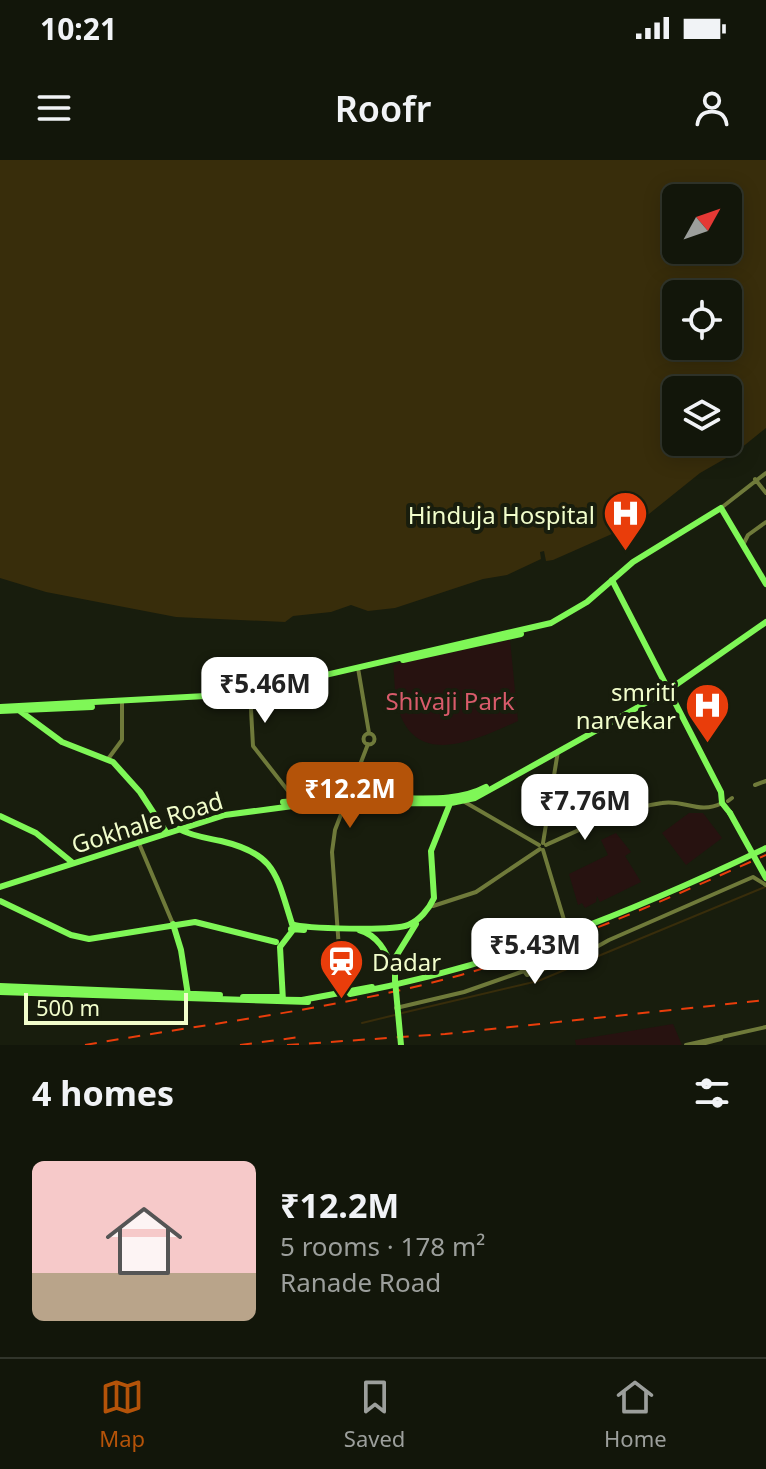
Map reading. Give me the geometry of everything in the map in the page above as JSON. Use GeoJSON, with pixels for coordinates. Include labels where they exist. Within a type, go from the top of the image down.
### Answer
{"type":"FeatureCollection","features":[{"type":"Feature","properties":{"kind":"main road"},"geometry":{"type":"LineString","coordinates":[[250,693],[556,621],[721,508],[766,584]]}},
{"type":"Feature","properties":{"kind":"main road"},"geometry":{"type":"LineString","coordinates":[[0,709],[122,704],[279,689],[358,667],[550,627],[572,617],[608,589],[613,581]]}},
{"type":"Feature","properties":{"kind":"main road"},"geometry":{"type":"LineString","coordinates":[[613,581],[766,878]]}},
{"type":"Feature","properties":{"kind":"main road"},"geometry":{"type":"LineString","coordinates":[[608,589],[619,592]]}},
{"type":"Feature","properties":{"kind":"main road"},"geometry":{"type":"LineString","coordinates":[[453,800],[463,801],[667,690],[766,620]]}},
{"type":"Feature","properties":{"kind":"main road"},"geometry":{"type":"LineString","coordinates":[[20,709],[62,742],[108,757],[140,792],[162,829]]}},
{"type":"Feature","properties":{"kind":"main road"},"geometry":{"type":"LineString","coordinates":[[283,1000],[279,943],[294,928],[378,929],[415,922],[434,898],[431,851],[453,800],[473,794],[557,751]]}},
{"type":"Feature","properties":{"kind":"main road"},"geometry":{"type":"LineString","coordinates":[[390,982],[405,936],[433,906],[437,889],[433,852],[453,800]]}},
{"type":"Feature","properties":{"kind":"main road","name":"Gokhale Road"},"geometry":{"type":"LineString","coordinates":[[179,826],[223,812],[296,801],[453,800]]}},
{"type":"Feature","properties":{"kind":"main road","name":"Gokhale Road"},"geometry":{"type":"LineString","coordinates":[[0,886],[162,829],[288,806],[346,801]]}},
{"type":"Feature","properties":{"kind":"main road"},"geometry":{"type":"LineString","coordinates":[[0,819],[36,833],[67,861]]}},
{"type":"Feature","properties":{"kind":"main road"},"geometry":{"type":"LineString","coordinates":[[195,835],[198,823]]}},
{"type":"Feature","properties":{"kind":"main road"},"geometry":{"type":"LineString","coordinates":[[179,826],[195,835],[247,848],[265,857],[273,867],[294,928]]}},
{"type":"Feature","properties":{"kind":"main road","name":"Gokhale Road"},"geometry":{"type":"LineString","coordinates":[[67,861],[138,841],[162,829]]}},
{"type":"Feature","properties":{"kind":"main road"},"geometry":{"type":"LineString","coordinates":[[0,992],[283,1000],[390,982],[498,959],[568,933],[766,846]]}},
{"type":"Feature","properties":{"kind":"main road"},"geometry":{"type":"LineString","coordinates":[[0,901],[71,935],[89,939],[173,924],[219,926],[279,943]]}},
{"type":"Feature","properties":{"kind":"main road"},"geometry":{"type":"LineString","coordinates":[[173,924],[188,996]]}},
{"type":"Feature","properties":{"kind":"main road"},"geometry":{"type":"LineString","coordinates":[[335,927],[359,930],[376,939],[387,954],[400,1045]]}},
{"type":"Feature","properties":{"kind":"main road"},"geometry":{"type":"LineString","coordinates":[[398,927],[405,936]]}},
{"type":"Feature","properties":{"kind":"main road"},"geometry":{"type":"LineString","coordinates":[[376,939],[378,929]]}},
{"type":"Feature","properties":{"kind":"main road"},"geometry":{"type":"LineString","coordinates":[[387,954],[397,953]]}},
{"type":"Feature","properties":{"kind":"main road"},"geometry":{"type":"LineString","coordinates":[[283,1000],[390,982]]}},
{"type":"Feature","properties":{"kind":"main road"},"geometry":{"type":"LineString","coordinates":[[243,998],[302,1000],[390,982]]}},
{"type":"Feature","properties":{"kind":"main road"},"geometry":{"type":"LineString","coordinates":[[0,986],[159,995]]}},
{"type":"Feature","properties":{"kind":"street"},"geometry":{"type":"LineString","coordinates":[[721,508],[766,473]]}},
{"type":"Feature","properties":{"kind":"street"},"geometry":{"type":"LineString","coordinates":[[755,479],[766,493]]}},
{"type":"Feature","properties":{"kind":"street"},"geometry":{"type":"LineString","coordinates":[[742,547],[748,535],[766,522]]}},
{"type":"Feature","properties":{"kind":"street"},"geometry":{"type":"LineString","coordinates":[[732,527],[748,535]]}},
{"type":"Feature","properties":{"kind":"street"},"geometry":{"type":"LineString","coordinates":[[342,990],[335,927],[335,830],[368,744],[364,739],[368,732],[358,667]]}},
{"type":"Feature","properties":{"kind":"street"},"geometry":{"type":"LineString","coordinates":[[250,693],[250,736],[256,753],[296,801]]}},
{"type":"Feature","properties":{"kind":"street"},"geometry":{"type":"LineString","coordinates":[[108,757],[122,740],[122,704]]}},
{"type":"Feature","properties":{"kind":"street"},"geometry":{"type":"LineString","coordinates":[[557,751],[542,847],[568,933]]}},
{"type":"Feature","properties":{"kind":"street"},"geometry":{"type":"LineString","coordinates":[[755,785],[766,781]]}},
{"type":"Feature","properties":{"kind":"street"},"geometry":{"type":"LineString","coordinates":[[463,801],[542,847]]}},
{"type":"Feature","properties":{"kind":"street"},"geometry":{"type":"LineString","coordinates":[[433,906],[476,892],[542,847],[613,814],[666,802],[693,809],[726,804],[750,853]]}},
{"type":"Feature","properties":{"kind":"street"},"geometry":{"type":"LineString","coordinates":[[138,841],[173,924]]}},
{"type":"Feature","properties":{"kind":"street"},"geometry":{"type":"LineString","coordinates":[[396,1008],[464,992],[524,971],[527,975],[582,955],[753,877],[766,885]]}},
{"type":"Feature","properties":{"kind":"street"},"geometry":{"type":"LineString","coordinates":[[686,1045],[766,1028]]}},
{"type":"Feature","properties":{"kind":"street"},"geometry":{"type":"LineString","coordinates":[[698,1045],[766,1028]]}},
{"type":"Feature","properties":{"kind":"green space","name":"Shivaji Park"},"geometry":{"type":"Polygon","coordinates":[[[510,640],[518,721],[486,735],[450,744],[434,744],[419,739],[407,727],[398,708],[393,665],[510,640]]]}},
{"type":"Feature","properties":{"kind":"green space"},"geometry":{"type":"Polygon","coordinates":[[[689,813],[703,813],[722,838],[686,865],[662,833],[689,813]]]}},
{"type":"Feature","properties":{"kind":"green space"},"geometry":{"type":"Polygon","coordinates":[[[616,833],[631,852],[625,856],[641,882],[600,902],[597,896],[596,902],[585,908],[582,903],[578,905],[569,874],[608,855],[601,840],[616,833]]]}},
{"type":"Feature","properties":{"kind":"green space"},"geometry":{"type":"Polygon","coordinates":[[[673,1024],[682,1045],[576,1045],[575,1040],[673,1024]]]}},
{"type":"Feature","properties":{"kind":"shaded area"},"geometry":{"type":"Polygon","coordinates":[[[0,160],[766,160],[766,428],[742,447],[742,376],[662,376],[662,456],[730,456],[700,473],[639,522],[553,560],[546,561],[544,551],[540,552],[541,559],[507,575],[483,579],[395,608],[368,611],[351,605],[331,612],[293,616],[285,622],[176,617],[46,592],[0,578],[0,160]]]}},
{"type":"Feature","properties":{"kind":"waterway"},"geometry":{"type":"LineString","coordinates":[[402,1013],[538,981],[765,887]]}},
{"type":"Feature","properties":{"kind":"waterway"},"geometry":{"type":"LineString","coordinates":[[362,1023],[395,1015]]}},
{"type":"Feature","properties":{"kind":"railway"},"geometry":{"type":"LineString","coordinates":[[85,1045],[321,1006],[461,975],[577,935],[766,855]]}},
{"type":"Feature","properties":{"kind":"railway"},"geometry":{"type":"LineString","coordinates":[[287,1045],[445,1034],[766,1000]]}},
{"type":"Feature","properties":{"kind":"railway"},"geometry":{"type":"LineString","coordinates":[[240,1045],[300,1037]]}},
{"type":"Feature","properties":{"kind":"place","name":"Hinduja Hospital"},"geometry":{"type":"Point","coordinates":[626,553]}},
{"type":"Feature","properties":{"kind":"place","name":"smriti narvekar"},"geometry":{"type":"Point","coordinates":[707,744]}},
{"type":"Feature","properties":{"kind":"place","name":"Dadar"},"geometry":{"type":"Point","coordinates":[341,1000]}}]}
